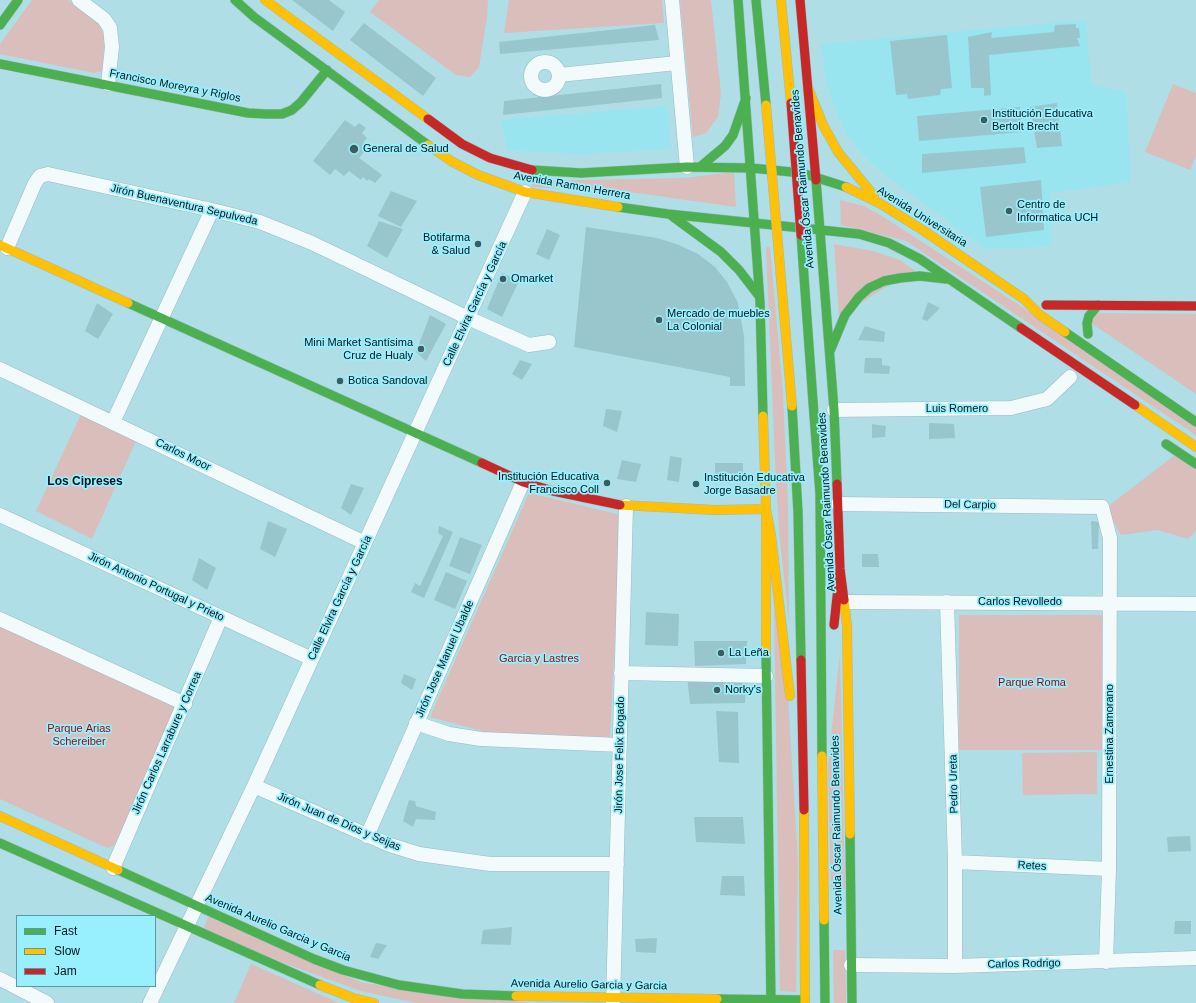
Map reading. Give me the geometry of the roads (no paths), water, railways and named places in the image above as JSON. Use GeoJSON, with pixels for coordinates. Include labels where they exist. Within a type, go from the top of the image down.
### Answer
{"type":"FeatureCollection","features":[{"type":"Feature","properties":{"kind":"main road"},"geometry":{"type":"LineString","coordinates":[[0,25],[18,0]]}},
{"type":"Feature","properties":{"kind":"main road","name":"Avenida Ramon Herrera"},"geometry":{"type":"LineString","coordinates":[[235,0],[254,17],[450,161],[478,175],[525,192],[668,214],[819,230]]}},
{"type":"Feature","properties":{"kind":"main road","name":"Avenida Ramon Herrera"},"geometry":{"type":"LineString","coordinates":[[265,0],[462,144],[490,158],[518,167],[554,173],[693,167],[751,168]]}},
{"type":"Feature","properties":{"kind":"main road"},"geometry":{"type":"LineString","coordinates":[[738,0],[748,112],[760,299],[766,508],[766,676],[771,1001]]}},
{"type":"Feature","properties":{"kind":"main road"},"geometry":{"type":"LineString","coordinates":[[756,0],[792,406],[798,512],[804,777],[805,1001]]}},
{"type":"Feature","properties":{"kind":"main road","name":"Avenida Óscar Raimundo Benavides"},"geometry":{"type":"LineString","coordinates":[[781,0],[791,103],[820,494],[822,574],[822,751],[825,1003]]}},
{"type":"Feature","properties":{"kind":"main road","name":"Avenida Óscar Raimundo Benavides"},"geometry":{"type":"LineString","coordinates":[[800,0],[819,230],[826,295],[834,410],[840,569],[847,626],[852,1003]]}},
{"type":"Feature","properties":{"kind":"main road","name":"Francisco Moreyra y Riglos"},"geometry":{"type":"LineString","coordinates":[[0,64],[108,84],[248,113],[278,114],[292,110],[301,102],[327,70]]}},
{"type":"Feature","properties":{"kind":"main road"},"geometry":{"type":"LineString","coordinates":[[808,88],[823,125],[838,152],[865,188],[881,204]]}},
{"type":"Feature","properties":{"kind":"main road"},"geometry":{"type":"LineString","coordinates":[[693,167],[716,154],[730,138],[739,122],[746,98]]}},
{"type":"Feature","properties":{"kind":"main road"},"geometry":{"type":"LineString","coordinates":[[748,112],[757,122],[768,128],[782,129],[799,122],[810,111]]}},
{"type":"Feature","properties":{"kind":"main road","name":"Avenida Universitaria"},"geometry":{"type":"LineString","coordinates":[[751,168],[815,176],[838,183],[881,204],[1024,298],[1040,315],[1196,422]]}},
{"type":"Feature","properties":{"kind":"main road"},"geometry":{"type":"LineString","coordinates":[[668,214],[693,230],[721,252],[739,270],[760,299]]}},
{"type":"Feature","properties":{"kind":"main road"},"geometry":{"type":"LineString","coordinates":[[819,230],[859,234],[889,243],[920,259],[1196,447]]}},
{"type":"Feature","properties":{"kind":"main road"},"geometry":{"type":"LineString","coordinates":[[4,246],[522,482],[559,493],[626,506],[714,510],[766,508]]}},
{"type":"Feature","properties":{"kind":"main road"},"geometry":{"type":"LineString","coordinates":[[760,299],[770,283],[792,273],[804,275],[813,279],[821,286],[826,295]]}},
{"type":"Feature","properties":{"kind":"main road"},"geometry":{"type":"LineString","coordinates":[[830,351],[836,333],[845,315],[859,297],[872,287],[890,280],[905,277],[927,276],[950,279]]}},
{"type":"Feature","properties":{"kind":"main road","name":"Avenida Universitaria"},"geometry":{"type":"LineString","coordinates":[[1024,298],[1046,305],[1058,313]]}},
{"type":"Feature","properties":{"kind":"main road"},"geometry":{"type":"LineString","coordinates":[[1046,305],[1196,306]]}},
{"type":"Feature","properties":{"kind":"main road"},"geometry":{"type":"LineString","coordinates":[[1076,326],[1091,336],[1087,323],[1089,316],[1098,305]]}},
{"type":"Feature","properties":{"kind":"main road"},"geometry":{"type":"LineString","coordinates":[[1027,332],[1042,355]]}},
{"type":"Feature","properties":{"kind":"main road"},"geometry":{"type":"LineString","coordinates":[[1161,440],[1196,464]]}},
{"type":"Feature","properties":{"kind":"main road"},"geometry":{"type":"LineString","coordinates":[[766,508],[771,534],[792,711],[804,777]]}},
{"type":"Feature","properties":{"kind":"main road"},"geometry":{"type":"LineString","coordinates":[[833,634],[840,569]]}},
{"type":"Feature","properties":{"kind":"main road"},"geometry":{"type":"LineString","coordinates":[[822,751],[831,657]]}},
{"type":"Feature","properties":{"kind":"main road","name":"Avenida Aurelio Garcia y Garcia"},"geometry":{"type":"LineString","coordinates":[[0,816],[197,906],[343,970],[399,985],[462,994],[613,1000],[805,1001]]}},
{"type":"Feature","properties":{"kind":"main road"},"geometry":{"type":"LineString","coordinates":[[0,843],[353,1000],[374,1003]]}},
{"type":"Feature","properties":{"kind":"street"},"geometry":{"type":"LineString","coordinates":[[79,0],[104,20],[110,28],[112,47],[108,84]]}},
{"type":"Feature","properties":{"kind":"street"},"geometry":{"type":"LineString","coordinates":[[672,0],[677,63],[693,167]]}},
{"type":"Feature","properties":{"kind":"street"},"geometry":{"type":"LineString","coordinates":[[559,75],[677,63]]}},
{"type":"Feature","properties":{"kind":"street","name":"Jirón Buenaventura Sepulveda"},"geometry":{"type":"LineString","coordinates":[[4,246],[35,183],[40,176],[48,174],[260,222],[312,243],[468,318],[529,345],[550,342]]}},
{"type":"Feature","properties":{"kind":"street","name":"Calle Elvira García y García"},"geometry":{"type":"LineString","coordinates":[[150,1003],[254,786],[525,192]]}},
{"type":"Feature","properties":{"kind":"street"},"geometry":{"type":"LineString","coordinates":[[112,422],[212,210]]}},
{"type":"Feature","properties":{"kind":"street","name":"Carlos Moor"},"geometry":{"type":"LineString","coordinates":[[0,369],[365,543]]}},
{"type":"Feature","properties":{"kind":"street","name":"Luis Romero"},"geometry":{"type":"LineString","coordinates":[[834,410],[1011,408],[1047,399],[1070,377]]}},
{"type":"Feature","properties":{"kind":"street","name":"Jirón Jose Manuel Ubalde"},"geometry":{"type":"LineString","coordinates":[[367,836],[522,482]]}},
{"type":"Feature","properties":{"kind":"street","name":"Del Carpio"},"geometry":{"type":"LineString","coordinates":[[838,504],[1102,507]]}},
{"type":"Feature","properties":{"kind":"street","name":"Jirón Jose Felix Bogado"},"geometry":{"type":"LineString","coordinates":[[613,1000],[626,506]]}},
{"type":"Feature","properties":{"kind":"street","name":"Ernestina Zamorano"},"geometry":{"type":"LineString","coordinates":[[1102,507],[1110,538],[1109,869],[1106,962]]}},
{"type":"Feature","properties":{"kind":"street","name":"Jirón Antonio Portugal y Prieto"},"geometry":{"type":"LineString","coordinates":[[0,515],[312,659]]}},
{"type":"Feature","properties":{"kind":"street","name":"Carlos Revolledo"},"geometry":{"type":"LineString","coordinates":[[844,602],[1109,602],[1196,604]]}},
{"type":"Feature","properties":{"kind":"street","name":"Pedro Ureta"},"geometry":{"type":"LineString","coordinates":[[947,602],[956,862],[955,966]]}},
{"type":"Feature","properties":{"kind":"street","name":"Jirón Carlos Larrabure y Correa"},"geometry":{"type":"LineString","coordinates":[[113,868],[185,704],[221,617]]}},
{"type":"Feature","properties":{"kind":"street"},"geometry":{"type":"LineString","coordinates":[[0,620],[185,704]]}},
{"type":"Feature","properties":{"kind":"street"},"geometry":{"type":"LineString","coordinates":[[622,673],[766,676]]}},
{"type":"Feature","properties":{"kind":"street"},"geometry":{"type":"LineString","coordinates":[[416,723],[449,734],[482,739],[620,745]]}},
{"type":"Feature","properties":{"kind":"street","name":"Jirón Juan de Dios y Seijas"},"geometry":{"type":"LineString","coordinates":[[254,786],[367,836],[418,854],[490,864],[617,864]]}},
{"type":"Feature","properties":{"kind":"street","name":"Retes"},"geometry":{"type":"LineString","coordinates":[[956,862],[1109,869]]}},
{"type":"Feature","properties":{"kind":"street","name":"Carlos Rodrigo"},"geometry":{"type":"LineString","coordinates":[[851,965],[955,966],[1196,958]]}},
{"type":"Feature","properties":{"kind":"street"},"geometry":{"type":"LineString","coordinates":[[0,979],[46,1003]]}},
{"type":"Feature","properties":{"kind":"place","name":"Institución Educativa Bertolt Brecht"},"geometry":{"type":"Point","coordinates":[984,120]}},
{"type":"Feature","properties":{"kind":"place","name":"General de Salud"},"geometry":{"type":"Point","coordinates":[354,149]}},
{"type":"Feature","properties":{"kind":"place","name":"Centro de Informatica UCH"},"geometry":{"type":"Point","coordinates":[1009,211]}},
{"type":"Feature","properties":{"kind":"place","name":"Botifarma & Salud"},"geometry":{"type":"Point","coordinates":[478,244]}},
{"type":"Feature","properties":{"kind":"place","name":"Omarket"},"geometry":{"type":"Point","coordinates":[503,279]}},
{"type":"Feature","properties":{"kind":"place","name":"Mercado de muebles La Colonial"},"geometry":{"type":"Point","coordinates":[659,320]}},
{"type":"Feature","properties":{"kind":"place","name":"Mini Market Santísima Cruz de Hualy"},"geometry":{"type":"Point","coordinates":[421,349]}},
{"type":"Feature","properties":{"kind":"place","name":"Botica Sandoval"},"geometry":{"type":"Point","coordinates":[340,381]}},
{"type":"Feature","properties":{"kind":"place","name":"Institución Educativa Francisco Coll"},"geometry":{"type":"Point","coordinates":[607,483]}},
{"type":"Feature","properties":{"kind":"place","name":"Institución Educativa Jorge Basadre"},"geometry":{"type":"Point","coordinates":[696,484]}},
{"type":"Feature","properties":{"kind":"place","name":"La Leña"},"geometry":{"type":"Point","coordinates":[721,653]}},
{"type":"Feature","properties":{"kind":"place","name":"Norky's"},"geometry":{"type":"Point","coordinates":[717,690]}},
{"type":"Feature","properties":{"kind":"district","name":"Los Cipreses"},"geometry":{"type":"Point","coordinates":[85,482]}},
{"type":"Feature","properties":{"kind":"park label","name":"Garcia y Lastres"},"geometry":{"type":"Point","coordinates":[539,659]}},
{"type":"Feature","properties":{"kind":"park label","name":"Parque Roma"},"geometry":{"type":"Point","coordinates":[1032,683]}},
{"type":"Feature","properties":{"kind":"park label","name":"Parque Arias Schereiber"},"geometry":{"type":"Point","coordinates":[79,735]}}]}
